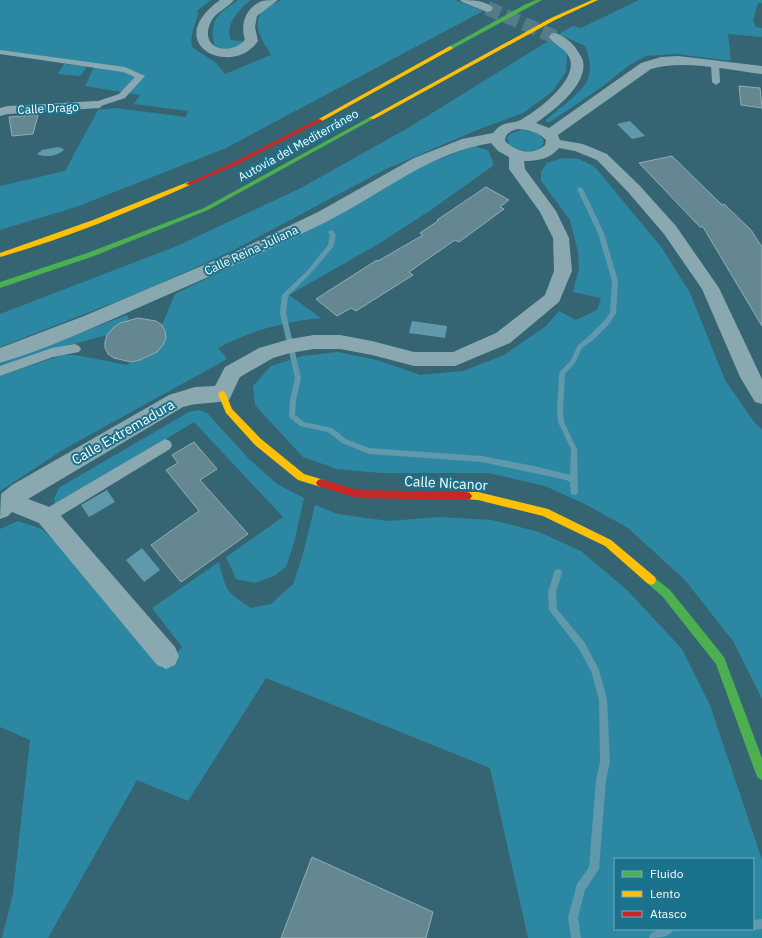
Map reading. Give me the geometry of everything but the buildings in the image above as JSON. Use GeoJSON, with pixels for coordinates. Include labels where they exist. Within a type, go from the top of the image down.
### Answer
{"type":"FeatureCollection","features":[{"type":"Feature","properties":{"kind":"main road","name":"Autovía del Mediterráneo"},"geometry":{"type":"LineString","coordinates":[[0,255],[56,237],[149,201],[234,164],[336,111],[540,0]]}},
{"type":"Feature","properties":{"kind":"main road","name":"Autovía del Mediterráneo"},"geometry":{"type":"LineString","coordinates":[[0,285],[92,254],[206,208],[553,19],[596,0]]}},
{"type":"Feature","properties":{"kind":"main road","name":"Calle Nicanor"},"geometry":{"type":"LineString","coordinates":[[222,394],[229,411],[258,442],[301,477],[357,494],[478,496],[544,512],[608,542],[666,593],[720,661],[762,774]]}},
{"type":"Feature","properties":{"kind":"street"},"geometry":{"type":"LineString","coordinates":[[228,0],[210,14],[202,30],[203,39],[209,48],[218,53],[234,53],[246,49],[252,41],[248,30],[248,23],[252,13],[262,5],[272,0]]}},
{"type":"Feature","properties":{"kind":"street"},"geometry":{"type":"LineString","coordinates":[[466,0],[487,8]]}},
{"type":"Feature","properties":{"kind":"street"},"geometry":{"type":"LineString","coordinates":[[524,125],[562,96],[576,72],[576,55],[566,43],[554,37]]}},
{"type":"Feature","properties":{"kind":"street"},"geometry":{"type":"LineString","coordinates":[[762,70],[678,60],[661,61],[646,66],[552,139],[549,150],[539,155],[516,154],[501,147],[498,142],[498,137],[504,129],[517,125],[524,125],[539,128],[552,139],[578,147],[602,157],[634,189],[670,230],[710,288],[750,377],[762,396]]}},
{"type":"Feature","properties":{"kind":"street","name":"Calle Drago"},"geometry":{"type":"LineString","coordinates":[[0,112],[8,110],[95,105]]}},
{"type":"Feature","properties":{"kind":"street","name":"Calle Reina Juliana"},"geometry":{"type":"LineString","coordinates":[[0,356],[98,318],[245,254],[324,216],[419,161],[467,142],[498,137]]}},
{"type":"Feature","properties":{"kind":"street"},"geometry":{"type":"LineString","coordinates":[[222,394],[232,372],[266,353],[290,346],[314,342],[340,342],[372,348],[414,359],[455,359],[503,338],[553,298],[563,271],[561,238],[548,211],[526,184],[517,169],[516,154]]}},
{"type":"Feature","properties":{"kind":"street","name":"Calle Extremadura"},"geometry":{"type":"LineString","coordinates":[[4,505],[20,492],[176,401],[195,395],[222,394]]}},
{"type":"Feature","properties":{"kind":"street","name":"Calle Extremadura"},"geometry":{"type":"LineString","coordinates":[[4,505],[47,516],[166,656]]}},
{"type":"Feature","properties":{"kind":"lane"},"geometry":{"type":"LineString","coordinates":[[0,52],[125,70],[140,76],[122,96],[95,105]]}},
{"type":"Feature","properties":{"kind":"lane"},"geometry":{"type":"LineString","coordinates":[[715,64],[716,82]]}},
{"type":"Feature","properties":{"kind":"lane"},"geometry":{"type":"LineString","coordinates":[[0,371],[52,354],[75,349]]}},
{"type":"Feature","properties":{"kind":"lane"},"geometry":{"type":"LineString","coordinates":[[47,516],[165,445]]}},
{"type":"Feature","properties":{"kind":"shaded area"},"geometry":{"type":"Polygon","coordinates":[[[0,0],[211,0],[198,10],[191,42],[192,47],[216,63],[225,74],[271,55],[259,34],[259,17],[264,9],[282,0],[455,0],[483,11],[226,148],[76,207],[0,230],[0,186],[65,171],[98,110],[115,108],[186,117],[188,111],[134,104],[140,95],[85,86],[94,67],[0,54],[0,0]]]}},
{"type":"Feature","properties":{"kind":"shaded area"},"geometry":{"type":"Polygon","coordinates":[[[238,0],[251,0],[238,12],[231,23],[229,34],[231,40],[242,41],[240,46],[237,47],[230,49],[220,48],[214,45],[214,23],[225,9],[238,0]]]}},
{"type":"Feature","properties":{"kind":"shaded area"},"geometry":{"type":"Polygon","coordinates":[[[639,0],[762,0],[762,3],[758,3],[753,20],[756,27],[762,28],[762,37],[728,34],[731,61],[677,54],[646,56],[628,66],[603,86],[550,122],[546,122],[546,120],[581,90],[588,79],[590,71],[590,62],[585,46],[559,34],[573,26],[581,28],[639,0]]]}},
{"type":"Feature","properties":{"kind":"shaded area"},"geometry":{"type":"Polygon","coordinates":[[[550,40],[559,43],[567,54],[566,72],[553,91],[523,113],[477,130],[384,170],[232,251],[141,292],[0,347],[0,314],[177,246],[301,188],[408,128],[550,40]]]}},
{"type":"Feature","properties":{"kind":"shaded area"},"geometry":{"type":"Polygon","coordinates":[[[64,64],[87,67],[80,76],[58,74],[64,64]]]}},
{"type":"Feature","properties":{"kind":"shaded area"},"geometry":{"type":"Polygon","coordinates":[[[630,121],[645,136],[632,139],[617,124],[630,121]]]}},
{"type":"Feature","properties":{"kind":"shaded area"},"geometry":{"type":"Polygon","coordinates":[[[521,130],[540,136],[544,141],[542,146],[534,151],[523,151],[509,145],[507,137],[510,134],[521,130]]]}},
{"type":"Feature","properties":{"kind":"shaded area"},"geometry":{"type":"Polygon","coordinates":[[[473,146],[488,150],[494,165],[431,210],[380,243],[289,295],[321,318],[293,322],[268,328],[243,336],[218,348],[227,359],[66,448],[0,491],[0,376],[62,355],[75,355],[127,365],[148,357],[156,351],[164,341],[166,334],[162,325],[175,294],[266,250],[410,171],[473,146]]]}},
{"type":"Feature","properties":{"kind":"shaded area"},"geometry":{"type":"Polygon","coordinates":[[[58,147],[64,150],[51,156],[37,154],[42,150],[58,147]]]}},
{"type":"Feature","properties":{"kind":"shaded area"},"geometry":{"type":"Polygon","coordinates":[[[562,158],[579,159],[595,167],[662,248],[690,293],[725,380],[754,422],[762,429],[762,699],[733,641],[685,580],[628,528],[587,505],[545,486],[489,473],[381,473],[337,469],[303,457],[255,405],[253,386],[271,366],[302,356],[338,352],[377,360],[420,375],[463,371],[504,355],[546,326],[559,311],[576,320],[597,310],[601,298],[573,292],[579,268],[578,252],[570,220],[541,181],[541,172],[547,163],[562,158]]]}},
{"type":"Feature","properties":{"kind":"shaded area"},"geometry":{"type":"Polygon","coordinates":[[[127,315],[129,320],[113,328],[107,335],[47,351],[0,368],[0,364],[127,315]]]}},
{"type":"Feature","properties":{"kind":"shaded area"},"geometry":{"type":"Polygon","coordinates":[[[412,321],[447,326],[445,338],[409,333],[412,321]]]}},
{"type":"Feature","properties":{"kind":"shaded area"},"geometry":{"type":"Polygon","coordinates":[[[198,410],[207,413],[248,458],[277,484],[304,498],[294,543],[286,567],[274,576],[255,583],[236,579],[226,557],[283,517],[194,422],[55,506],[54,498],[60,487],[189,412],[198,410]]]}},
{"type":"Feature","properties":{"kind":"shaded area"},"geometry":{"type":"Polygon","coordinates":[[[107,490],[115,502],[89,517],[81,505],[107,490]]]}},
{"type":"Feature","properties":{"kind":"shaded area"},"geometry":{"type":"Polygon","coordinates":[[[315,505],[338,514],[388,521],[440,517],[492,520],[539,532],[581,551],[628,591],[682,649],[710,705],[762,860],[762,938],[528,938],[490,768],[266,678],[188,801],[137,780],[48,938],[2,938],[13,894],[30,740],[0,727],[0,529],[18,521],[42,529],[62,549],[163,669],[182,647],[152,608],[219,562],[223,579],[228,590],[236,598],[251,608],[271,604],[293,584],[303,554],[315,505]]]}},
{"type":"Feature","properties":{"kind":"shaded area"},"geometry":{"type":"Polygon","coordinates":[[[142,548],[160,570],[144,582],[126,560],[142,548]]]}},
{"type":"Feature","properties":{"kind":"waterway"},"geometry":{"type":"LineString","coordinates":[[574,481],[574,449],[561,422],[560,411],[562,373],[573,361],[580,347],[607,322],[613,313],[615,281],[601,233],[580,189]]}},
{"type":"Feature","properties":{"kind":"waterway"},"geometry":{"type":"LineString","coordinates":[[331,232],[333,235],[331,246],[309,272],[285,295],[283,313],[298,378],[293,400],[292,416],[302,424],[330,430],[344,441],[369,451],[482,459],[568,477],[574,481]]}},
{"type":"Feature","properties":{"kind":"waterway"},"geometry":{"type":"LineString","coordinates":[[574,481],[574,492]]}},
{"type":"Feature","properties":{"kind":"waterway"},"geometry":{"type":"LineString","coordinates":[[558,573],[552,592],[553,610],[582,646],[595,670],[603,699],[605,762],[601,780],[594,869],[581,888],[573,917],[576,938]]}},
{"type":"Feature","properties":{"kind":"waterway"},"geometry":{"type":"LineString","coordinates":[[754,925],[762,924]]}},
{"type":"Feature","properties":{"kind":"waterway"},"geometry":{"type":"LineString","coordinates":[[654,938],[667,930]]}},
{"type":"Feature","properties":{"kind":"tunnel"},"geometry":{"type":"LineString","coordinates":[[487,8],[555,37]]}},
{"type":"Feature","properties":{"kind":"traffic: fast"},"geometry":{"type":"LineString","coordinates":[[450,48],[526,6],[540,0]]}},
{"type":"Feature","properties":{"kind":"traffic: fast"},"geometry":{"type":"LineString","coordinates":[[0,285],[92,254],[206,209],[372,118]]}},
{"type":"Feature","properties":{"kind":"traffic: fast"},"geometry":{"type":"LineString","coordinates":[[651,580],[666,593],[720,661],[762,774]]}},
{"type":"Feature","properties":{"kind":"traffic: slow"},"geometry":{"type":"LineString","coordinates":[[372,118],[553,19],[596,0]]}},
{"type":"Feature","properties":{"kind":"traffic: slow"},"geometry":{"type":"LineString","coordinates":[[320,120],[450,48]]}},
{"type":"Feature","properties":{"kind":"traffic: slow"},"geometry":{"type":"LineString","coordinates":[[0,255],[95,222],[188,184]]}},
{"type":"Feature","properties":{"kind":"traffic: slow"},"geometry":{"type":"LineString","coordinates":[[222,394],[229,411],[258,442],[301,477],[321,483]]}},
{"type":"Feature","properties":{"kind":"traffic: slow"},"geometry":{"type":"LineString","coordinates":[[467,496],[478,496],[545,512],[608,543],[651,580]]}},
{"type":"Feature","properties":{"kind":"traffic: jam"},"geometry":{"type":"LineString","coordinates":[[188,184],[234,164],[320,120]]}},
{"type":"Feature","properties":{"kind":"traffic: jam"},"geometry":{"type":"LineString","coordinates":[[321,483],[357,494],[467,496]]}}]}
